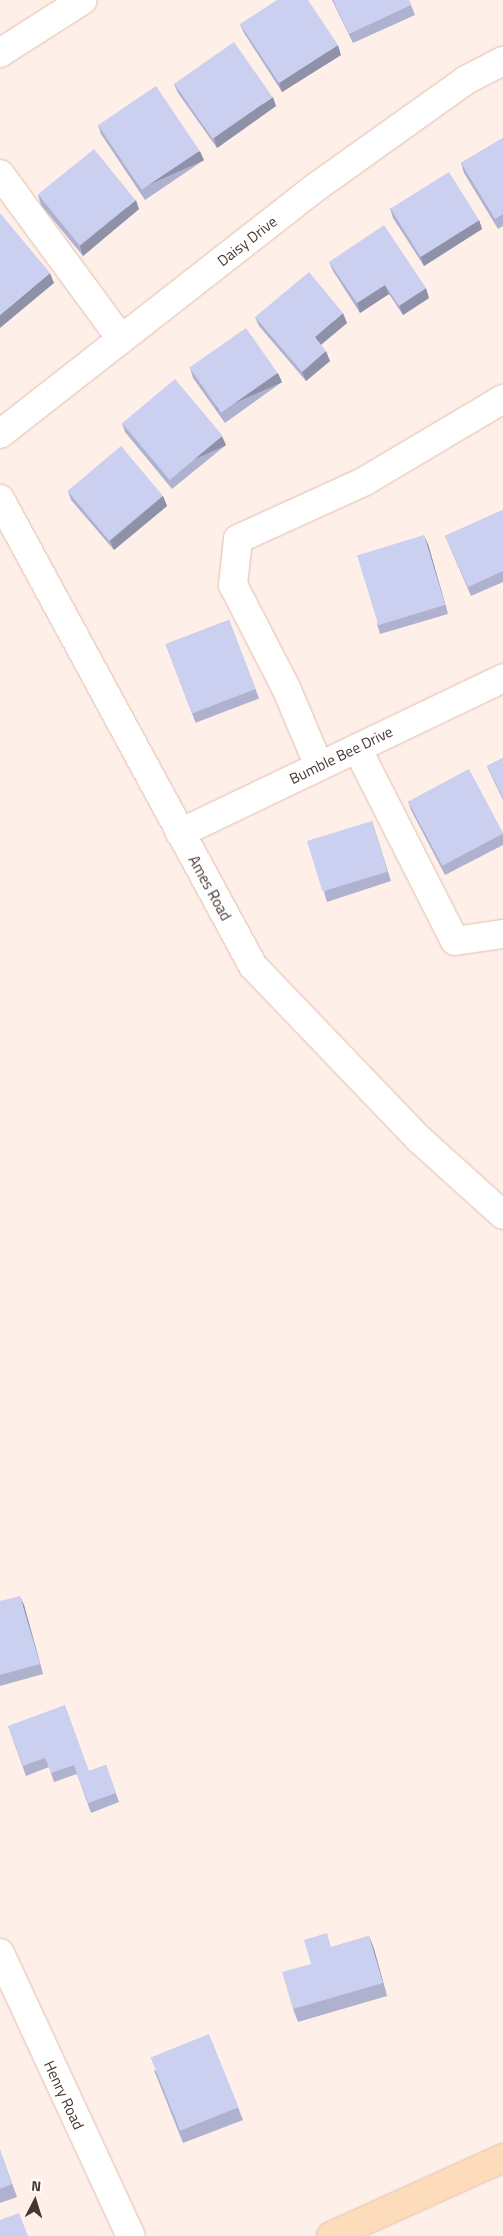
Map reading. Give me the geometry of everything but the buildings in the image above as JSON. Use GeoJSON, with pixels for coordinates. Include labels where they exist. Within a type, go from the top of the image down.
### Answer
{"type":"FeatureCollection","features":[{"type":"Feature","properties":{"kind":"main road"},"geometry":{"type":"LineString","coordinates":[[332,2236],[503,2158]]}},
{"type":"Feature","properties":{"kind":"street"},"geometry":{"type":"LineString","coordinates":[[0,53],[83,0]]}},
{"type":"Feature","properties":{"kind":"street","name":"Daisy Drive"},"geometry":{"type":"LineString","coordinates":[[0,434],[319,185],[466,80],[503,61]]}},
{"type":"Feature","properties":{"kind":"street"},"geometry":{"type":"LineString","coordinates":[[0,174],[122,339]]}},
{"type":"Feature","properties":{"kind":"street"},"geometry":{"type":"LineString","coordinates":[[320,766],[286,688],[233,585],[238,539],[365,481],[503,398]]}},
{"type":"Feature","properties":{"kind":"street","name":"Ames Road"},"geometry":{"type":"LineString","coordinates":[[0,499],[253,966],[419,1139],[503,1215]]}},
{"type":"Feature","properties":{"kind":"street","name":"Bumble Bee Drive"},"geometry":{"type":"LineString","coordinates":[[180,833],[503,678]]}},
{"type":"Feature","properties":{"kind":"street"},"geometry":{"type":"LineString","coordinates":[[357,748],[455,941],[503,934]]}},
{"type":"Feature","properties":{"kind":"street","name":"Henry Road"},"geometry":{"type":"LineString","coordinates":[[0,1953],[131,2236]]}}]}
